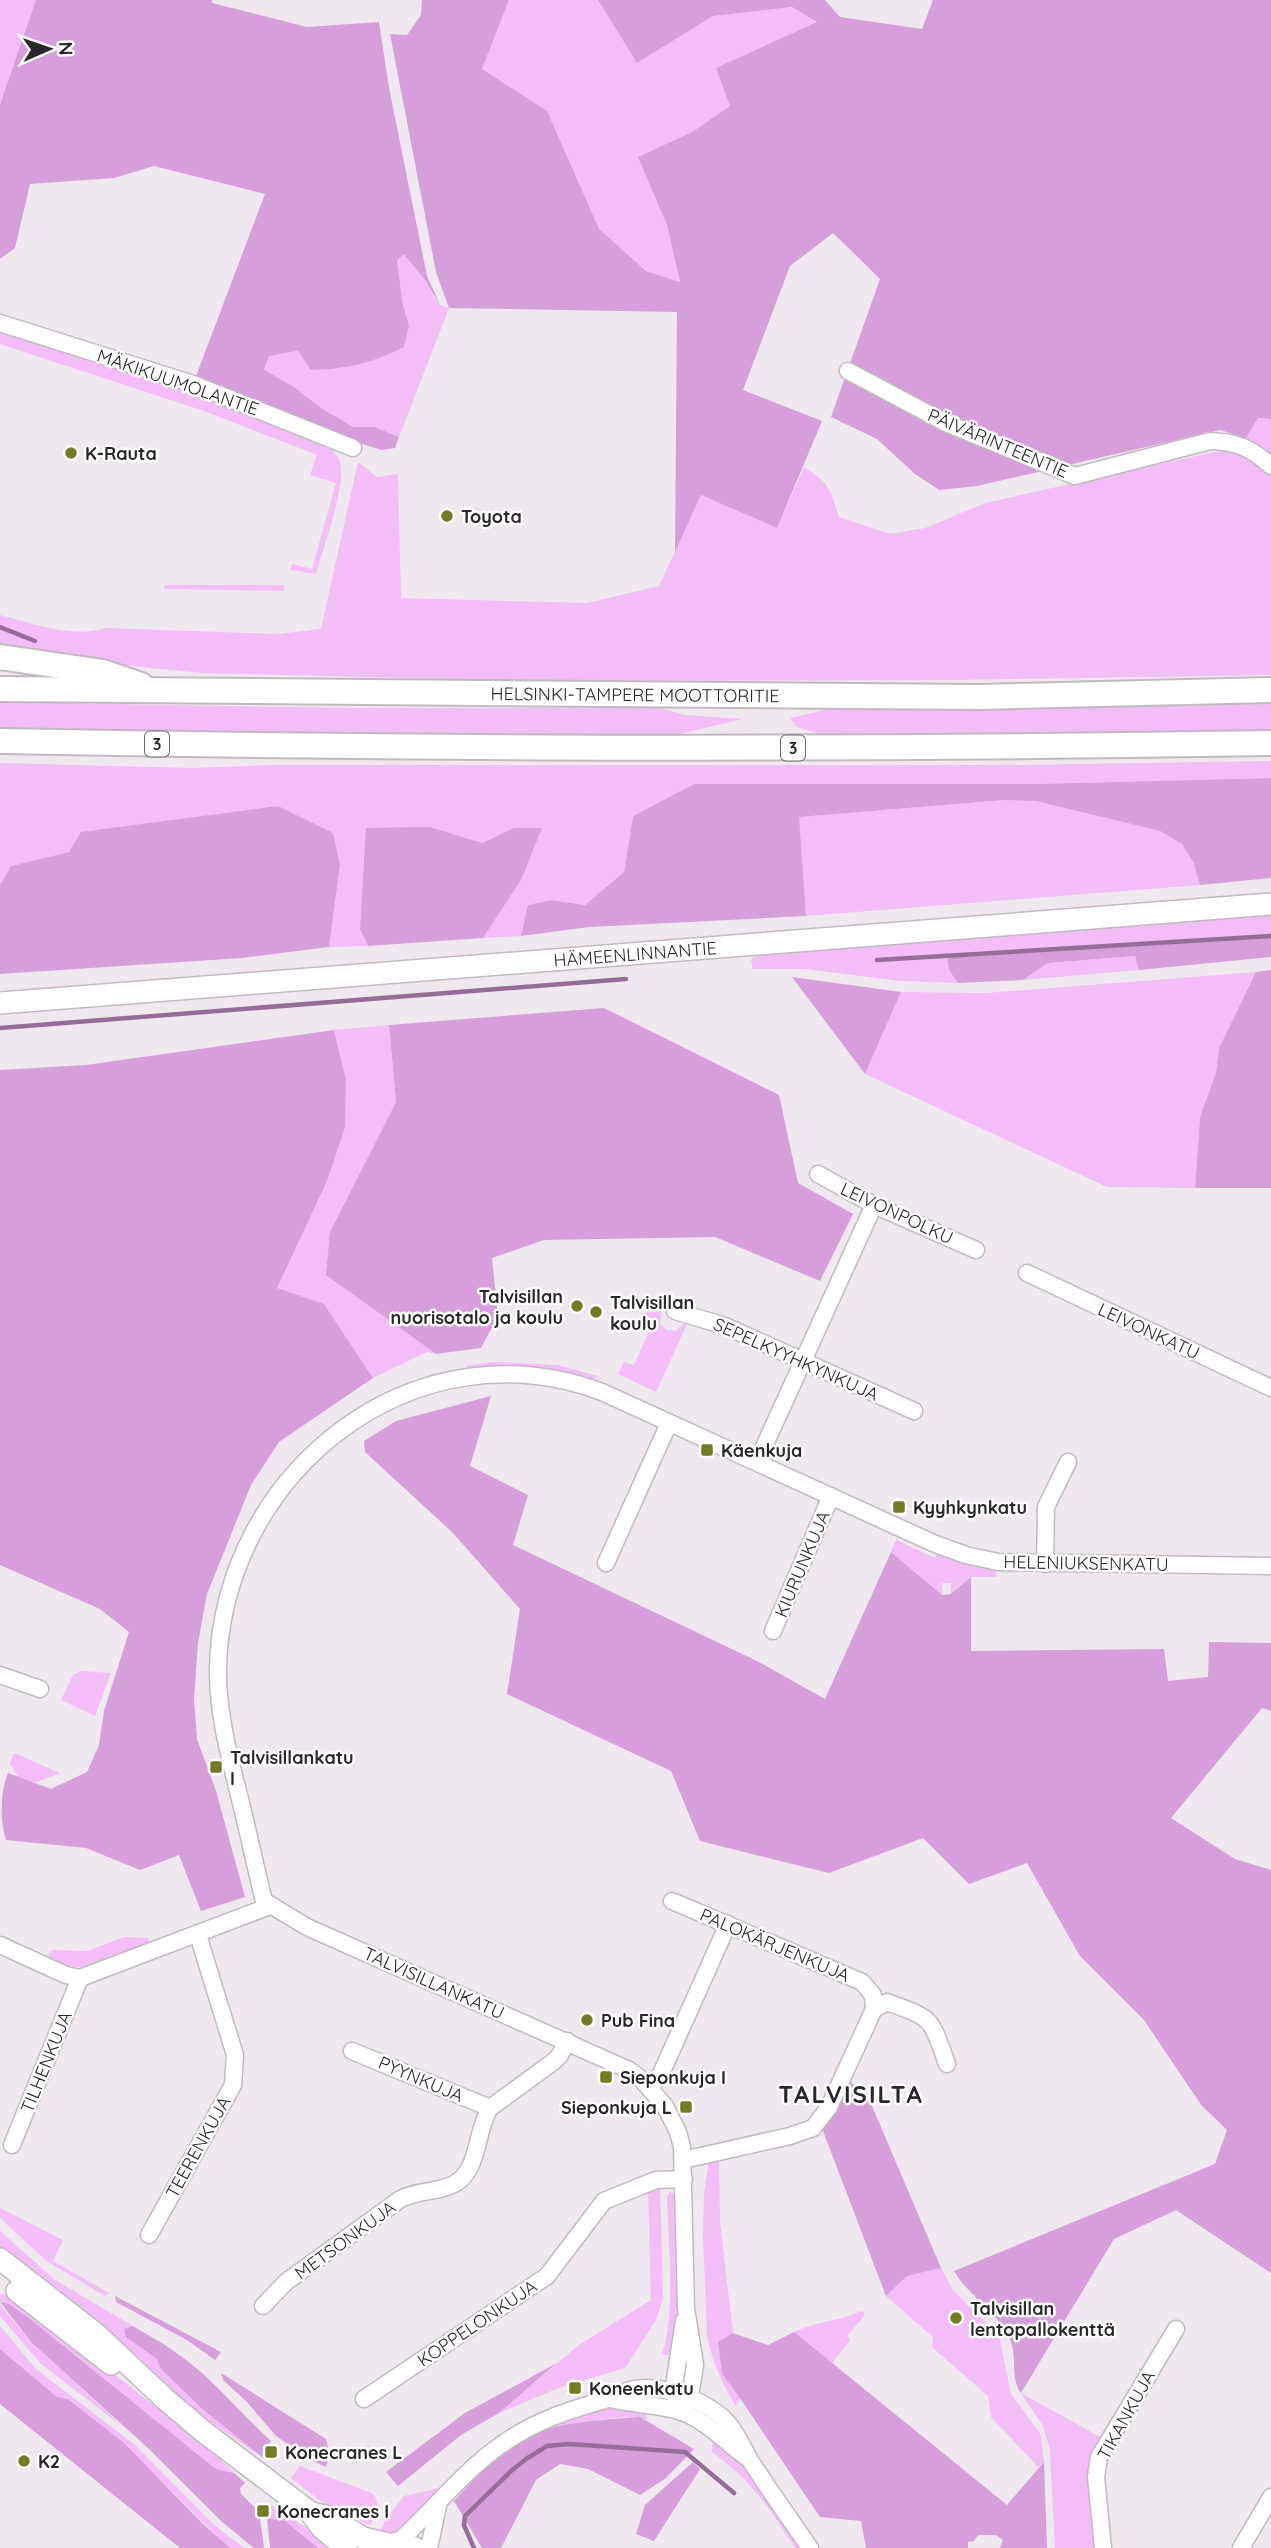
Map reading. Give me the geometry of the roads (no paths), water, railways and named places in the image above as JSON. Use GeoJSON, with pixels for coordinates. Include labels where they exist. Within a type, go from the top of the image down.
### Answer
{"type":"FeatureCollection","features":[{"type":"Feature","properties":{"kind":"highway"},"geometry":{"type":"LineString","coordinates":[[0,657],[103,671],[162,692]]}},
{"type":"Feature","properties":{"kind":"highway","name":"HELSINKI-TAMPERE MOOTTORITIE"},"geometry":{"type":"LineString","coordinates":[[0,689],[979,697],[1271,690]]}},
{"type":"Feature","properties":{"kind":"highway","name":"3"},"geometry":{"type":"LineString","coordinates":[[0,741],[329,747],[977,748],[1271,743]]}},
{"type":"Feature","properties":{"kind":"main road","name":"HÄMEENLINNANTIE"},"geometry":{"type":"LineString","coordinates":[[0,1003],[1271,904]]}},
{"type":"Feature","properties":{"kind":"main road"},"geometry":{"type":"LineString","coordinates":[[0,2259],[96,2334],[204,2432],[311,2513],[321,2528],[346,2548]]}},
{"type":"Feature","properties":{"kind":"main road"},"geometry":{"type":"LineString","coordinates":[[0,2277],[114,2367],[165,2399]]}},
{"type":"Feature","properties":{"kind":"main road"},"geometry":{"type":"LineString","coordinates":[[311,2513],[329,2517],[363,2538],[395,2546]]}},
{"type":"Feature","properties":{"kind":"street","name":"MÄKIKUUMOLANTIE"},"geometry":{"type":"LineString","coordinates":[[0,323],[193,384],[353,448]]}},
{"type":"Feature","properties":{"kind":"street","name":"PÄIVÄRINTEENTIE"},"geometry":{"type":"LineString","coordinates":[[848,371],[946,423],[1075,476],[1210,441],[1232,442],[1256,453],[1271,466]]}},
{"type":"Feature","properties":{"kind":"street","name":"LEIVONPOLKU"},"geometry":{"type":"LineString","coordinates":[[818,1174],[874,1205],[976,1250]]}},
{"type":"Feature","properties":{"kind":"street"},"geometry":{"type":"LineString","coordinates":[[757,1462],[874,1205]]}},
{"type":"Feature","properties":{"kind":"street","name":"LEIVONKATU"},"geometry":{"type":"LineString","coordinates":[[1027,1273],[1271,1388]]}},
{"type":"Feature","properties":{"kind":"street","name":"SEPELKYYHKYNKUJA"},"geometry":{"type":"LineString","coordinates":[[675,1311],[725,1326],[914,1411]]}},
{"type":"Feature","properties":{"kind":"street","name":"HELENIUKSENKATU"},"geometry":{"type":"LineString","coordinates":[[270,1906],[264,1901],[225,1736],[219,1691],[219,1657],[228,1603],[242,1558],[267,1509],[299,1467],[343,1428],[382,1404],[425,1386],[464,1377],[518,1375],[569,1382],[602,1392],[933,1543],[966,1555],[998,1562],[1271,1566]]}},
{"type":"Feature","properties":{"kind":"street"},"geometry":{"type":"LineString","coordinates":[[606,1563],[669,1423]]}},
{"type":"Feature","properties":{"kind":"street"},"geometry":{"type":"LineString","coordinates":[[1045,1564],[1046,1507],[1068,1462]]}},
{"type":"Feature","properties":{"kind":"street","name":"KIURUNKUJA"},"geometry":{"type":"LineString","coordinates":[[773,1631],[831,1496]]}},
{"type":"Feature","properties":{"kind":"street"},"geometry":{"type":"LineString","coordinates":[[0,1675],[40,1689]]}},
{"type":"Feature","properties":{"kind":"street","name":"PALOKÄRJENKUJA"},"geometry":{"type":"LineString","coordinates":[[672,1901],[862,1982],[873,2002]]}},
{"type":"Feature","properties":{"kind":"street"},"geometry":{"type":"LineString","coordinates":[[0,1945],[66,1975],[80,1978],[270,1906]]}},
{"type":"Feature","properties":{"kind":"street","name":"TALVISILLANKATU"},"geometry":{"type":"LineString","coordinates":[[270,1906],[307,1927],[628,2070],[649,2087],[671,2115],[684,2160],[686,2308],[695,2365],[686,2404]]}},
{"type":"Feature","properties":{"kind":"street"},"geometry":{"type":"LineString","coordinates":[[649,2087],[660,2076],[727,1924]]}},
{"type":"Feature","properties":{"kind":"street","name":"TEERENKUJA"},"geometry":{"type":"LineString","coordinates":[[149,2235],[233,2085],[235,2055],[198,1935]]}},
{"type":"Feature","properties":{"kind":"street","name":"TILHENKUJA"},"geometry":{"type":"LineString","coordinates":[[12,2145],[80,1978]]}},
{"type":"Feature","properties":{"kind":"street"},"geometry":{"type":"LineString","coordinates":[[684,2160],[790,2136],[813,2128],[829,2107],[873,2002],[887,2003],[923,2015],[933,2026],[947,2064]]}},
{"type":"Feature","properties":{"kind":"street"},"geometry":{"type":"LineString","coordinates":[[490,2108],[553,2063],[567,2041]]}},
{"type":"Feature","properties":{"kind":"street","name":"PYYNKUJA"},"geometry":{"type":"LineString","coordinates":[[352,2051],[490,2108]]}},
{"type":"Feature","properties":{"kind":"street","name":"METSONKUJA"},"geometry":{"type":"LineString","coordinates":[[263,2306],[286,2282],[399,2200],[410,2194],[453,2185],[463,2178],[470,2168],[483,2118],[490,2108]]}},
{"type":"Feature","properties":{"kind":"street","name":"KOPPELONKUJA"},"geometry":{"type":"LineString","coordinates":[[364,2399],[547,2276],[604,2201],[656,2180],[684,2179]]}},
{"type":"Feature","properties":{"kind":"street","name":"TALVISILLANKATU"},"geometry":{"type":"LineString","coordinates":[[673,2392],[686,2308]]}},
{"type":"Feature","properties":{"kind":"street","name":"TIKANKUJA"},"geometry":{"type":"LineString","coordinates":[[1103,2548],[1096,2477],[1099,2457],[1175,2329]]}},
{"type":"Feature","properties":{"kind":"street"},"geometry":{"type":"LineString","coordinates":[[395,2546],[483,2458],[520,2433],[559,2413],[611,2399],[628,2390],[646,2389],[673,2392],[686,2404],[723,2417],[810,2548]]}},
{"type":"Feature","properties":{"kind":"street"},"geometry":{"type":"LineString","coordinates":[[611,2399],[630,2404],[667,2407],[686,2404]]}},
{"type":"Feature","properties":{"kind":"street"},"geometry":{"type":"LineString","coordinates":[[1241,2548],[1271,2497]]}},
{"type":"Feature","properties":{"kind":"street"},"geometry":{"type":"LineString","coordinates":[[429,2548],[439,2504]]}},
{"type":"Feature","properties":{"kind":"waterway"},"geometry":{"type":"LineString","coordinates":[[0,627],[35,641]]}},
{"type":"Feature","properties":{"kind":"waterway"},"geometry":{"type":"LineString","coordinates":[[877,960],[1271,936]]}},
{"type":"Feature","properties":{"kind":"waterway"},"geometry":{"type":"LineString","coordinates":[[0,1028],[626,979]]}},
{"type":"Feature","properties":{"kind":"waterway"},"geometry":{"type":"LineString","coordinates":[[474,2548],[464,2525],[465,2516],[511,2471],[547,2446],[569,2444],[685,2452],[734,2493]]}},
{"type":"Feature","properties":{"kind":"place","name":"K-Rauta"},"geometry":{"type":"Point","coordinates":[71,453]}},
{"type":"Feature","properties":{"kind":"place","name":"Toyota"},"geometry":{"type":"Point","coordinates":[447,516]}},
{"type":"Feature","properties":{"kind":"place","name":"Talvisillan nuorisotalo ja koulu"},"geometry":{"type":"Point","coordinates":[577,1306]}},
{"type":"Feature","properties":{"kind":"place","name":"Talvisillan koulu"},"geometry":{"type":"Point","coordinates":[596,1312]}},
{"type":"Feature","properties":{"kind":"place","name":"Käenkuja"},"geometry":{"type":"Point","coordinates":[707,1450]}},
{"type":"Feature","properties":{"kind":"place","name":"Kyyhkynkatu"},"geometry":{"type":"Point","coordinates":[899,1507]}},
{"type":"Feature","properties":{"kind":"place","name":"Talvisillankatu I"},"geometry":{"type":"Point","coordinates":[216,1767]}},
{"type":"Feature","properties":{"kind":"place","name":"Pub Fina"},"geometry":{"type":"Point","coordinates":[587,2020]}},
{"type":"Feature","properties":{"kind":"place","name":"Sieponkuja I"},"geometry":{"type":"Point","coordinates":[606,2077]}},
{"type":"Feature","properties":{"kind":"place","name":"Sieponkuja L"},"geometry":{"type":"Point","coordinates":[686,2107]}},
{"type":"Feature","properties":{"kind":"place","name":"Talvisillan lentopallokenttä"},"geometry":{"type":"Point","coordinates":[956,2318]}},
{"type":"Feature","properties":{"kind":"place","name":"Koneenkatu"},"geometry":{"type":"Point","coordinates":[575,2388]}},
{"type":"Feature","properties":{"kind":"place","name":"Konecranes L"},"geometry":{"type":"Point","coordinates":[271,2452]}},
{"type":"Feature","properties":{"kind":"place","name":"K2"},"geometry":{"type":"Point","coordinates":[24,2461]}},
{"type":"Feature","properties":{"kind":"place","name":"Konecranes I"},"geometry":{"type":"Point","coordinates":[263,2511]}},
{"type":"Feature","properties":{"kind":"district","name":"TALVISILTA"},"geometry":{"type":"Point","coordinates":[851,2094]}}]}
